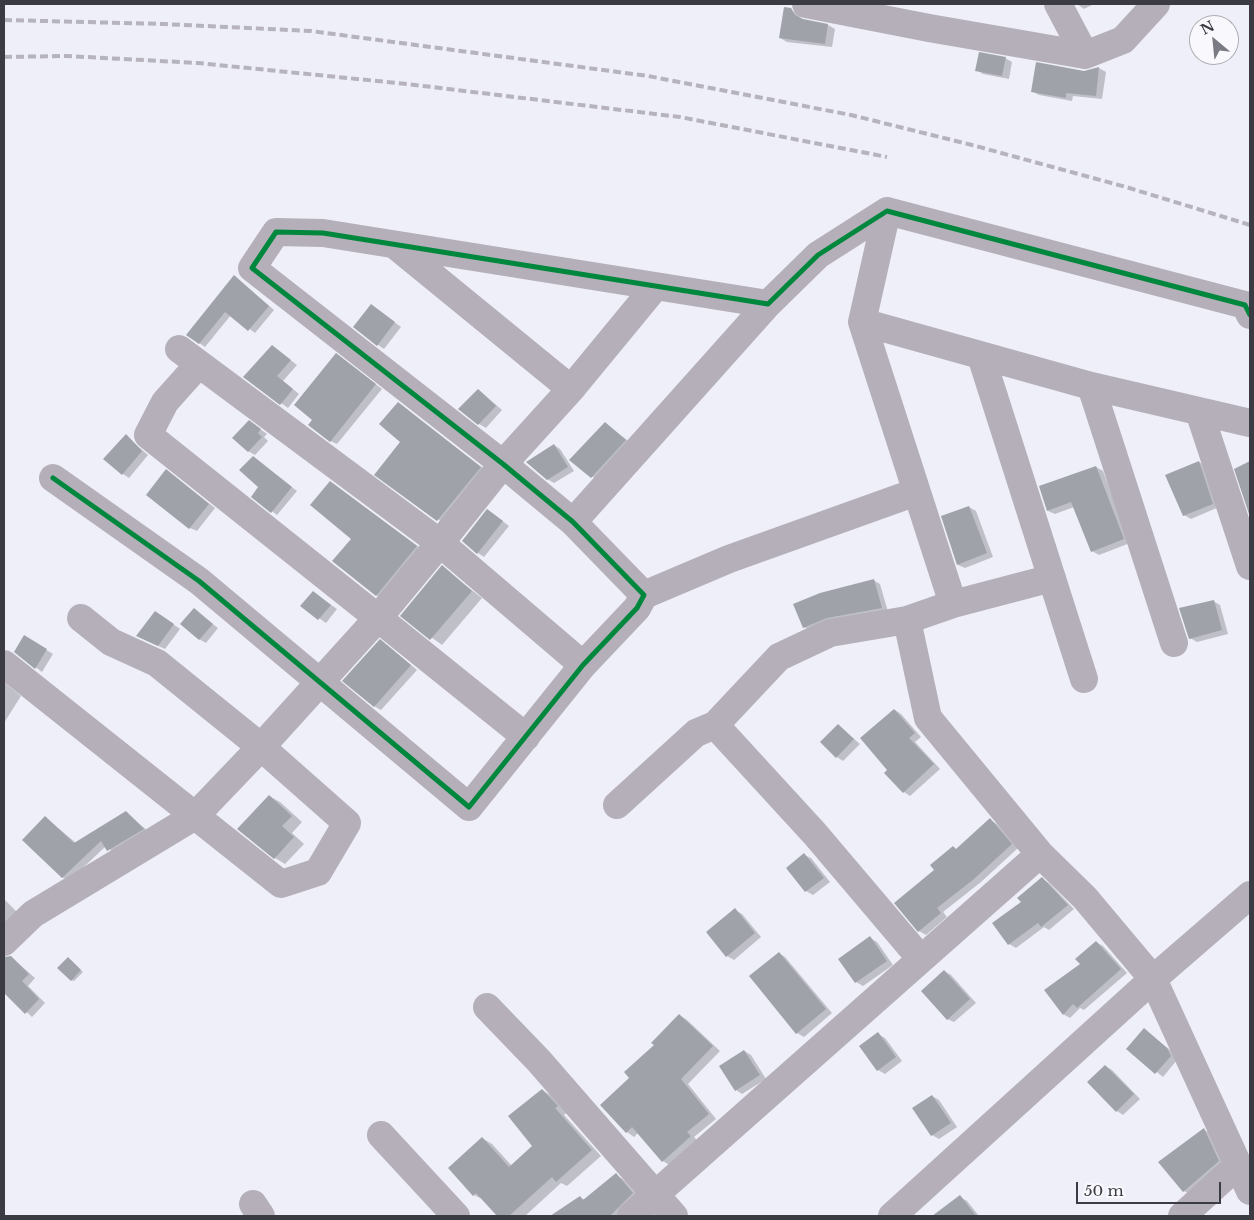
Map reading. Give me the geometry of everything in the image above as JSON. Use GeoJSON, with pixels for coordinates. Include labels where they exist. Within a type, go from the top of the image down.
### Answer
{"type":"FeatureCollection","features":[{"type":"Feature","properties":{"kind":"street"},"geometry":{"type":"LineString","coordinates":[[806,4],[929,28],[1086,55],[1123,40],[1156,4]]}},
{"type":"Feature","properties":{"kind":"street"},"geometry":{"type":"LineString","coordinates":[[1058,4],[1086,55]]}},
{"type":"Feature","properties":{"kind":"street"},"geometry":{"type":"LineString","coordinates":[[887,211],[862,322],[953,604]]}},
{"type":"Feature","properties":{"kind":"street"},"geometry":{"type":"LineString","coordinates":[[573,522],[768,304],[818,255],[887,211],[1245,305],[1250,315]]}},
{"type":"Feature","properties":{"kind":"street"},"geometry":{"type":"LineString","coordinates":[[644,595],[573,522],[503,464],[252,268],[276,232],[323,234],[655,288],[768,304]]}},
{"type":"Feature","properties":{"kind":"street"},"geometry":{"type":"LineString","coordinates":[[395,245],[571,388]]}},
{"type":"Feature","properties":{"kind":"street"},"geometry":{"type":"LineString","coordinates":[[4,942],[33,914],[195,816],[261,747],[378,618],[503,464],[571,388],[655,288]]}},
{"type":"Feature","properties":{"kind":"street"},"geometry":{"type":"LineString","coordinates":[[862,322],[1091,386],[1250,424]]}},
{"type":"Feature","properties":{"kind":"street"},"geometry":{"type":"LineString","coordinates":[[526,736],[148,435],[189,356],[440,543],[583,665]]}},
{"type":"Feature","properties":{"kind":"street"},"geometry":{"type":"LineString","coordinates":[[981,356],[1084,679]]}},
{"type":"Feature","properties":{"kind":"street"},"geometry":{"type":"LineString","coordinates":[[1091,386],[1174,643]]}},
{"type":"Feature","properties":{"kind":"street"},"geometry":{"type":"LineString","coordinates":[[1199,411],[1250,566]]}},
{"type":"Feature","properties":{"kind":"street"},"geometry":{"type":"LineString","coordinates":[[53,478],[200,580],[469,807],[583,665],[637,608],[644,595],[729,559],[916,492]]}},
{"type":"Feature","properties":{"kind":"street"},"geometry":{"type":"LineString","coordinates":[[617,805],[696,733],[715,724],[779,657],[830,633],[907,620],[953,604],[1052,578]]}},
{"type":"Feature","properties":{"kind":"street"},"geometry":{"type":"LineString","coordinates":[[4,664],[281,884],[318,872],[347,823],[261,747],[157,664],[111,642],[81,618]]}},
{"type":"Feature","properties":{"kind":"street"},"geometry":{"type":"LineString","coordinates":[[907,620],[928,718],[1040,854],[1085,898],[1153,979],[1250,1191]]}},
{"type":"Feature","properties":{"kind":"street"},"geometry":{"type":"LineString","coordinates":[[715,724],[815,834],[921,958]]}},
{"type":"Feature","properties":{"kind":"street"},"geometry":{"type":"LineString","coordinates":[[631,1216],[1040,854]]}},
{"type":"Feature","properties":{"kind":"street"},"geometry":{"type":"LineString","coordinates":[[892,1216],[1153,979],[1250,895]]}},
{"type":"Feature","properties":{"kind":"street"},"geometry":{"type":"LineString","coordinates":[[487,1008],[539,1060],[674,1216]]}},
{"type":"Feature","properties":{"kind":"street"},"geometry":{"type":"LineString","coordinates":[[381,1136],[456,1216]]}},
{"type":"Feature","properties":{"kind":"street"},"geometry":{"type":"LineString","coordinates":[[1182,1216],[1238,1165]]}},
{"type":"Feature","properties":{"kind":"building"},"geometry":{"type":"Polygon","coordinates":[[[784,7],[791,8],[795,15],[803,19],[828,24],[825,44],[779,38],[784,7]]]}},
{"type":"Feature","properties":{"kind":"building"},"geometry":{"type":"Polygon","coordinates":[[[979,52],[1006,57],[1002,76],[975,71],[979,52]]]}},
{"type":"Feature","properties":{"kind":"building"},"geometry":{"type":"Polygon","coordinates":[[[1036,62],[1084,71],[1099,67],[1096,96],[1066,93],[1066,98],[1031,92],[1036,62]]]}},
{"type":"Feature","properties":{"kind":"building"},"geometry":{"type":"Polygon","coordinates":[[[234,275],[269,306],[248,331],[225,312],[199,344],[186,335],[234,275]]]}},
{"type":"Feature","properties":{"kind":"building"},"geometry":{"type":"Polygon","coordinates":[[[371,304],[395,322],[377,346],[353,327],[371,304]]]}},
{"type":"Feature","properties":{"kind":"building"},"geometry":{"type":"Polygon","coordinates":[[[272,345],[291,360],[277,376],[293,389],[280,405],[243,377],[272,345]]]}},
{"type":"Feature","properties":{"kind":"building"},"geometry":{"type":"Polygon","coordinates":[[[336,353],[376,384],[330,442],[308,425],[312,420],[294,405],[336,353]]]}},
{"type":"Feature","properties":{"kind":"building"},"geometry":{"type":"Polygon","coordinates":[[[478,389],[496,406],[478,425],[458,409],[478,389]]]}},
{"type":"Feature","properties":{"kind":"building"},"geometry":{"type":"Polygon","coordinates":[[[398,402],[481,467],[437,521],[374,475],[400,442],[379,424],[398,402]]]}},
{"type":"Feature","properties":{"kind":"building"},"geometry":{"type":"Polygon","coordinates":[[[249,420],[261,429],[258,433],[262,437],[248,452],[232,438],[249,420]]]}},
{"type":"Feature","properties":{"kind":"building"},"geometry":{"type":"Polygon","coordinates":[[[605,422],[626,440],[591,478],[569,460],[605,422]]]}},
{"type":"Feature","properties":{"kind":"building"},"geometry":{"type":"Polygon","coordinates":[[[126,434],[142,451],[122,475],[103,459],[126,434]]]}},
{"type":"Feature","properties":{"kind":"building"},"geometry":{"type":"Polygon","coordinates":[[[554,444],[568,467],[547,480],[526,462],[554,444]]]}},
{"type":"Feature","properties":{"kind":"building"},"geometry":{"type":"Polygon","coordinates":[[[253,456],[292,487],[271,513],[251,497],[258,487],[239,470],[253,456]]]}},
{"type":"Feature","properties":{"kind":"building"},"geometry":{"type":"Polygon","coordinates":[[[1199,461],[1213,504],[1183,516],[1165,475],[1199,461]]]}},
{"type":"Feature","properties":{"kind":"building"},"geometry":{"type":"Polygon","coordinates":[[[1250,461],[1250,517],[1234,469],[1250,461]]]}},
{"type":"Feature","properties":{"kind":"building"},"geometry":{"type":"Polygon","coordinates":[[[1096,466],[1124,539],[1091,552],[1071,502],[1047,511],[1039,486],[1096,466]]]}},
{"type":"Feature","properties":{"kind":"building"},"geometry":{"type":"Polygon","coordinates":[[[166,469],[209,504],[189,529],[146,495],[166,469]]]}},
{"type":"Feature","properties":{"kind":"building"},"geometry":{"type":"Polygon","coordinates":[[[330,481],[417,546],[376,596],[332,561],[351,539],[310,505],[330,481]]]}},
{"type":"Feature","properties":{"kind":"building"},"geometry":{"type":"Polygon","coordinates":[[[969,506],[987,553],[957,565],[941,516],[969,506]]]}},
{"type":"Feature","properties":{"kind":"building"},"geometry":{"type":"Polygon","coordinates":[[[487,509],[503,521],[477,554],[462,541],[487,509]]]}},
{"type":"Feature","properties":{"kind":"building"},"geometry":{"type":"Polygon","coordinates":[[[442,565],[472,591],[430,640],[400,616],[442,565]]]}},
{"type":"Feature","properties":{"kind":"building"},"geometry":{"type":"Polygon","coordinates":[[[874,579],[882,608],[827,618],[803,628],[793,604],[820,593],[874,579]]]}},
{"type":"Feature","properties":{"kind":"building"},"geometry":{"type":"Polygon","coordinates":[[[313,591],[331,605],[318,620],[300,606],[313,591]]]}},
{"type":"Feature","properties":{"kind":"building"},"geometry":{"type":"Polygon","coordinates":[[[1214,600],[1222,630],[1189,639],[1179,608],[1214,600]]]}},
{"type":"Feature","properties":{"kind":"building"},"geometry":{"type":"Polygon","coordinates":[[[194,608],[213,624],[199,640],[180,624],[194,608]]]}},
{"type":"Feature","properties":{"kind":"building"},"geometry":{"type":"Polygon","coordinates":[[[155,611],[174,624],[158,646],[136,636],[155,611]]]}},
{"type":"Feature","properties":{"kind":"building"},"geometry":{"type":"Polygon","coordinates":[[[24,635],[47,649],[35,669],[14,652],[24,635]]]}},
{"type":"Feature","properties":{"kind":"building"},"geometry":{"type":"Polygon","coordinates":[[[380,639],[411,665],[374,707],[342,681],[380,639]]]}},
{"type":"Feature","properties":{"kind":"building"},"geometry":{"type":"Polygon","coordinates":[[[894,709],[915,733],[909,738],[934,764],[903,793],[884,773],[887,770],[860,738],[894,709]]]}},
{"type":"Feature","properties":{"kind":"building"},"geometry":{"type":"Polygon","coordinates":[[[838,724],[854,739],[836,758],[820,742],[838,724]]]}},
{"type":"Feature","properties":{"kind":"building"},"geometry":{"type":"Polygon","coordinates":[[[269,795],[292,816],[282,826],[294,837],[274,859],[237,829],[269,795]]]}},
{"type":"Feature","properties":{"kind":"building"},"geometry":{"type":"Polygon","coordinates":[[[126,811],[144,829],[107,851],[101,841],[62,878],[22,840],[45,816],[74,843],[126,811]]]}},
{"type":"Feature","properties":{"kind":"building"},"geometry":{"type":"Polygon","coordinates":[[[990,818],[1012,844],[974,879],[937,908],[941,913],[918,932],[894,903],[934,870],[930,865],[953,846],[956,849],[990,818]]]}},
{"type":"Feature","properties":{"kind":"building"},"geometry":{"type":"Polygon","coordinates":[[[804,853],[824,878],[805,892],[786,868],[804,853]]]}},
{"type":"Feature","properties":{"kind":"building"},"geometry":{"type":"Polygon","coordinates":[[[1042,877],[1068,905],[1041,927],[1038,923],[1008,945],[992,923],[1021,902],[1017,898],[1042,877]]]}},
{"type":"Feature","properties":{"kind":"building"},"geometry":{"type":"Polygon","coordinates":[[[735,908],[755,933],[726,957],[706,932],[735,908]]]}},
{"type":"Feature","properties":{"kind":"building"},"geometry":{"type":"Polygon","coordinates":[[[870,936],[887,961],[855,983],[838,959],[870,936]]]}},
{"type":"Feature","properties":{"kind":"building"},"geometry":{"type":"Polygon","coordinates":[[[1096,941],[1121,969],[1077,1008],[1073,1004],[1063,1015],[1044,990],[1080,964],[1075,959],[1096,941]]]}},
{"type":"Feature","properties":{"kind":"building"},"geometry":{"type":"Polygon","coordinates":[[[779,952],[826,1009],[796,1034],[749,976],[779,952]]]}},
{"type":"Feature","properties":{"kind":"building"},"geometry":{"type":"Polygon","coordinates":[[[11,956],[29,974],[22,981],[39,999],[25,1014],[4,993],[4,957],[11,956]]]}},
{"type":"Feature","properties":{"kind":"building"},"geometry":{"type":"Polygon","coordinates":[[[68,957],[81,970],[71,981],[57,968],[68,957]]]}},
{"type":"Feature","properties":{"kind":"building"},"geometry":{"type":"Polygon","coordinates":[[[944,970],[970,999],[947,1020],[921,991],[944,970]]]}},
{"type":"Feature","properties":{"kind":"building"},"geometry":{"type":"Polygon","coordinates":[[[679,1014],[713,1046],[681,1079],[709,1114],[687,1132],[691,1136],[662,1162],[632,1127],[626,1133],[600,1105],[629,1078],[624,1072],[654,1045],[651,1043],[679,1014]]]}},
{"type":"Feature","properties":{"kind":"building"},"geometry":{"type":"Polygon","coordinates":[[[1144,1028],[1167,1048],[1171,1056],[1155,1074],[1126,1049],[1144,1028]]]}},
{"type":"Feature","properties":{"kind":"building"},"geometry":{"type":"Polygon","coordinates":[[[878,1032],[896,1057],[877,1071],[859,1046],[878,1032]]]}},
{"type":"Feature","properties":{"kind":"building"},"geometry":{"type":"Polygon","coordinates":[[[744,1050],[760,1075],[735,1091],[719,1066],[744,1050]]]}},
{"type":"Feature","properties":{"kind":"building"},"geometry":{"type":"Polygon","coordinates":[[[1105,1065],[1134,1094],[1116,1112],[1087,1082],[1105,1065]]]}},
{"type":"Feature","properties":{"kind":"building"},"geometry":{"type":"Polygon","coordinates":[[[542,1089],[558,1106],[555,1108],[592,1150],[556,1182],[552,1177],[509,1216],[497,1216],[476,1193],[473,1196],[448,1168],[482,1137],[509,1167],[532,1146],[508,1116],[542,1089]]]}},
{"type":"Feature","properties":{"kind":"building"},"geometry":{"type":"Polygon","coordinates":[[[932,1095],[951,1123],[931,1136],[912,1108],[932,1095]]]}},
{"type":"Feature","properties":{"kind":"building"},"geometry":{"type":"Polygon","coordinates":[[[1204,1128],[1219,1161],[1183,1192],[1158,1162],[1204,1128]]]}},
{"type":"Feature","properties":{"kind":"building"},"geometry":{"type":"Polygon","coordinates":[[[616,1173],[633,1193],[610,1216],[550,1216],[580,1196],[583,1200],[616,1173]]]}},
{"type":"Feature","properties":{"kind":"building"},"geometry":{"type":"Polygon","coordinates":[[[960,1195],[976,1216],[932,1216],[960,1195]]]}},
{"type":"Feature","properties":{"kind":"railway"},"geometry":{"type":"LineString","coordinates":[[4,20],[164,24],[311,31],[648,76],[851,115],[972,145],[1126,187],[1250,225]]}},
{"type":"Feature","properties":{"kind":"railway"},"geometry":{"type":"LineString","coordinates":[[4,57],[67,56],[198,63],[407,84],[680,117],[887,157]]}},
{"type":"Feature","properties":{"kind":"cycle path"},"geometry":{"type":"LineString","coordinates":[[53,478],[199,581],[469,807],[583,665],[637,608],[644,595],[573,522],[503,464],[252,268],[276,232],[323,233],[768,304],[818,255],[887,211],[1245,305],[1250,315]]}}]}
